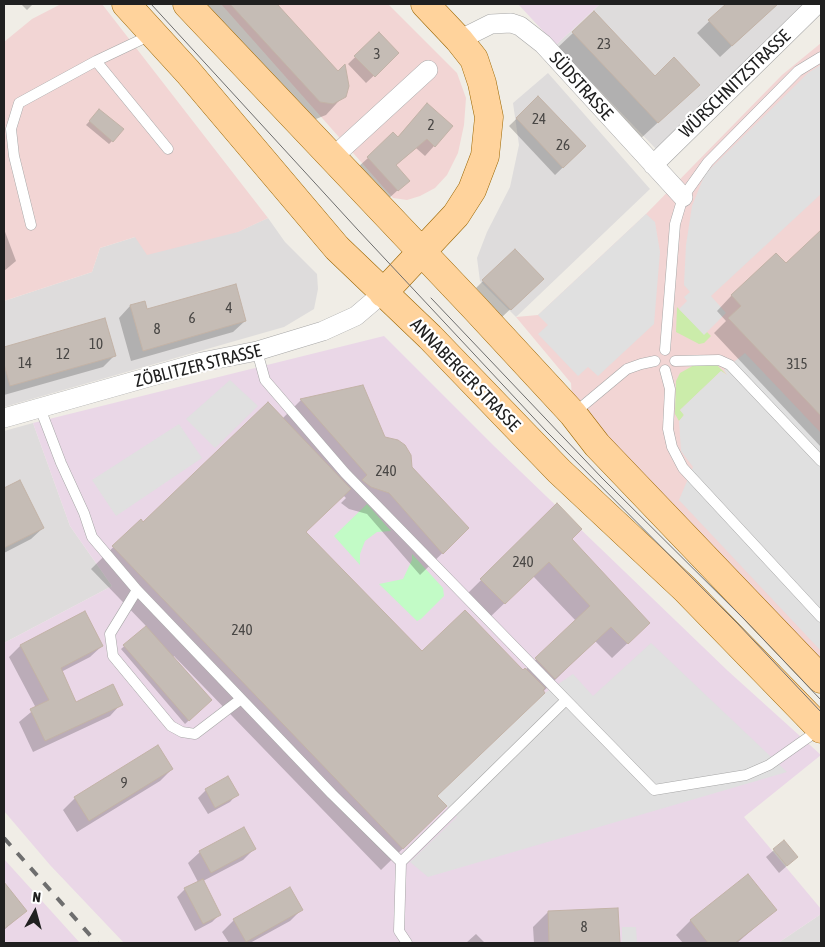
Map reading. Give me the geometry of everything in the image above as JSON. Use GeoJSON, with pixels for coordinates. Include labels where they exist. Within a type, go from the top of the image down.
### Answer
{"type":"FeatureCollection","features":[{"type":"Feature","properties":{"kind":"main road","name":"ANNABERGER STRASSE"},"geometry":{"type":"LineString","coordinates":[[126,4],[188,72],[329,239],[430,337],[559,471],[685,589],[821,729]]}},
{"type":"Feature","properties":{"kind":"main road"},"geometry":{"type":"LineString","coordinates":[[187,4],[423,253],[572,414],[597,445],[821,679]]}},
{"type":"Feature","properties":{"kind":"main road"},"geometry":{"type":"LineString","coordinates":[[383,293],[423,253],[456,215],[472,190],[485,156],[489,117],[482,83],[474,60],[460,40],[425,4]]}},
{"type":"Feature","properties":{"kind":"street","name":"WÜRSCHNITZSTRASSE"},"geometry":{"type":"LineString","coordinates":[[653,165],[817,4]]}},
{"type":"Feature","properties":{"kind":"street","name":"SÜDSTRASSE"},"geometry":{"type":"LineString","coordinates":[[460,40],[491,24],[511,23],[520,26],[542,44],[683,196]]}},
{"type":"Feature","properties":{"kind":"street"},"geometry":{"type":"LineString","coordinates":[[332,158],[428,70]]}},
{"type":"Feature","properties":{"kind":"street","name":"ZÖBLITZER STRASSE"},"geometry":{"type":"LineString","coordinates":[[4,418],[202,362],[257,351],[323,331],[356,316],[383,293]]}},
{"type":"Feature","properties":{"kind":"lane"},"geometry":{"type":"LineString","coordinates":[[31,225],[14,156],[11,129],[19,103],[96,61],[154,34]]}},
{"type":"Feature","properties":{"kind":"lane"},"geometry":{"type":"LineString","coordinates":[[665,350],[675,224],[683,196],[708,162],[798,71],[821,57]]}},
{"type":"Feature","properties":{"kind":"lane"},"geometry":{"type":"LineString","coordinates":[[96,61],[168,149]]}},
{"type":"Feature","properties":{"kind":"lane"},"geometry":{"type":"LineString","coordinates":[[665,350],[674,354],[675,361],[672,367],[665,370],[658,367],[655,361],[658,352],[665,350]]}},
{"type":"Feature","properties":{"kind":"lane"},"geometry":{"type":"LineString","coordinates":[[257,351],[265,380],[345,473],[654,790],[746,775],[769,765],[821,729]]}},
{"type":"Feature","properties":{"kind":"lane"},"geometry":{"type":"LineString","coordinates":[[675,361],[719,360],[730,365],[821,461]]}},
{"type":"Feature","properties":{"kind":"lane"},"geometry":{"type":"LineString","coordinates":[[572,414],[627,370],[655,361]]}},
{"type":"Feature","properties":{"kind":"lane"},"geometry":{"type":"LineString","coordinates":[[665,370],[670,389],[668,429],[672,447],[683,468],[821,617]]}},
{"type":"Feature","properties":{"kind":"lane"},"geometry":{"type":"LineString","coordinates":[[40,408],[61,463],[84,513],[92,537],[137,590],[401,862]]}},
{"type":"Feature","properties":{"kind":"lane"},"geometry":{"type":"LineString","coordinates":[[137,590],[110,634],[113,656],[171,726],[182,732],[194,734],[241,699]]}},
{"type":"Feature","properties":{"kind":"lane"},"geometry":{"type":"LineString","coordinates":[[407,943],[399,931],[401,862],[566,700]]}},
{"type":"Feature","properties":{"kind":"shaded area"},"geometry":{"type":"Polygon","coordinates":[[[61,4],[102,4],[268,218],[238,232],[147,255],[135,237],[100,248],[92,272],[4,301],[4,42],[32,19],[61,4]]]}},
{"type":"Feature","properties":{"kind":"shaded area"},"geometry":{"type":"Polygon","coordinates":[[[221,4],[388,4],[457,73],[466,98],[464,125],[458,153],[447,175],[435,188],[420,196],[407,200],[393,198],[221,4]]]}},
{"type":"Feature","properties":{"kind":"shaded area"},"geometry":{"type":"Polygon","coordinates":[[[518,4],[600,4],[556,45],[518,4]]]}},
{"type":"Feature","properties":{"kind":"shaded area"},"geometry":{"type":"Polygon","coordinates":[[[600,4],[807,4],[656,149],[556,45],[600,4]]]}},
{"type":"Feature","properties":{"kind":"shaded area"},"geometry":{"type":"Polygon","coordinates":[[[821,43],[821,679],[573,414],[571,383],[516,317],[538,315],[646,214],[782,75],[821,43]]]}},
{"type":"Feature","properties":{"kind":"shaded area"},"geometry":{"type":"Polygon","coordinates":[[[821,65],[821,194],[711,296],[726,313],[704,335],[679,309],[687,301],[684,297],[690,292],[684,285],[686,245],[692,206],[705,174],[808,73],[821,65]]]}},
{"type":"Feature","properties":{"kind":"shaded area"},"geometry":{"type":"Polygon","coordinates":[[[548,73],[650,189],[516,317],[480,281],[477,258],[487,232],[510,187],[519,145],[513,103],[548,73]]]}},
{"type":"Feature","properties":{"kind":"shaded area"},"geometry":{"type":"Polygon","coordinates":[[[646,214],[655,222],[660,252],[654,324],[598,376],[588,367],[578,376],[538,334],[548,325],[538,315],[646,214]]]}},
{"type":"Feature","properties":{"kind":"shaded area"},"geometry":{"type":"Polygon","coordinates":[[[268,218],[285,242],[317,274],[318,289],[314,309],[284,327],[4,407],[4,301],[92,272],[100,248],[135,237],[237,232],[268,218]]]}},
{"type":"Feature","properties":{"kind":"shaded area"},"geometry":{"type":"Polygon","coordinates":[[[384,336],[494,446],[728,671],[821,755],[744,817],[821,909],[821,914],[778,943],[124,943],[50,865],[4,811],[4,643],[112,586],[70,526],[33,423],[384,336]]]}},
{"type":"Feature","properties":{"kind":"shaded area"},"geometry":{"type":"Polygon","coordinates":[[[745,353],[821,433],[821,651],[679,500],[693,467],[681,451],[679,421],[684,415],[680,410],[721,371],[727,375],[724,370],[745,353]]]}},
{"type":"Feature","properties":{"kind":"shaded area"},"geometry":{"type":"Polygon","coordinates":[[[230,380],[258,406],[215,448],[186,419],[230,380]]]}},
{"type":"Feature","properties":{"kind":"shaded area"},"geometry":{"type":"Polygon","coordinates":[[[33,423],[70,526],[112,586],[4,643],[4,431],[33,423]]]}},
{"type":"Feature","properties":{"kind":"shaded area"},"geometry":{"type":"Polygon","coordinates":[[[179,424],[202,458],[116,516],[92,480],[179,424]]]}},
{"type":"Feature","properties":{"kind":"shaded area"},"geometry":{"type":"Polygon","coordinates":[[[651,643],[787,772],[428,877],[410,862],[457,817],[437,796],[545,693],[573,674],[593,696],[651,643]]]}},
{"type":"Feature","properties":{"kind":"shaded area"},"geometry":{"type":"Polygon","coordinates":[[[4,859],[80,943],[4,943],[4,859]]]}},
{"type":"Feature","properties":{"kind":"shaded area"},"geometry":{"type":"Polygon","coordinates":[[[821,914],[821,943],[778,943],[821,914]]]}},
{"type":"Feature","properties":{"kind":"shaded area"},"geometry":{"type":"Polygon","coordinates":[[[622,927],[636,927],[637,943],[622,943],[622,927]]]}},
{"type":"Feature","properties":{"kind":"green space"},"geometry":{"type":"Polygon","coordinates":[[[677,307],[704,334],[707,332],[711,336],[704,343],[699,344],[676,332],[677,307]]]}},
{"type":"Feature","properties":{"kind":"green space"},"geometry":{"type":"Polygon","coordinates":[[[696,364],[717,365],[727,375],[721,371],[680,410],[684,415],[679,421],[675,414],[676,381],[680,373],[696,364]]]}},
{"type":"Feature","properties":{"kind":"green space"},"geometry":{"type":"Polygon","coordinates":[[[367,504],[391,531],[377,532],[365,541],[360,554],[360,565],[334,536],[367,504]]]}},
{"type":"Feature","properties":{"kind":"green space"},"geometry":{"type":"Polygon","coordinates":[[[412,554],[443,588],[444,596],[417,621],[379,584],[403,579],[412,560],[412,554]]]}},
{"type":"Feature","properties":{"kind":"building"},"geometry":{"type":"Polygon","coordinates":[[[230,4],[277,4],[338,71],[345,64],[349,86],[346,97],[333,104],[320,102],[230,4]]]}},
{"type":"Feature","properties":{"kind":"building"},"geometry":{"type":"Polygon","coordinates":[[[726,4],[778,4],[732,46],[708,20],[726,4]]]}},
{"type":"Feature","properties":{"kind":"building"},"geometry":{"type":"Polygon","coordinates":[[[594,11],[655,76],[674,57],[700,85],[658,123],[572,32],[594,11]]]}},
{"type":"Feature","properties":{"kind":"building"},"geometry":{"type":"Polygon","coordinates":[[[379,32],[399,53],[375,77],[354,56],[379,32]]]}},
{"type":"Feature","properties":{"kind":"building"},"geometry":{"type":"Polygon","coordinates":[[[538,96],[586,146],[563,168],[516,118],[538,96]]]}},
{"type":"Feature","properties":{"kind":"building"},"geometry":{"type":"Polygon","coordinates":[[[427,103],[453,126],[435,147],[427,139],[396,165],[410,181],[398,191],[367,157],[393,132],[398,137],[427,103]]]}},
{"type":"Feature","properties":{"kind":"building"},"geometry":{"type":"Polygon","coordinates":[[[99,109],[124,129],[113,142],[89,121],[99,109]]]}},
{"type":"Feature","properties":{"kind":"building"},"geometry":{"type":"Polygon","coordinates":[[[821,230],[821,416],[728,318],[741,306],[731,295],[776,253],[786,263],[821,230]]]}},
{"type":"Feature","properties":{"kind":"building"},"geometry":{"type":"Polygon","coordinates":[[[515,249],[544,279],[511,310],[482,280],[515,249]]]}},
{"type":"Feature","properties":{"kind":"building"},"geometry":{"type":"Polygon","coordinates":[[[236,284],[246,321],[143,351],[130,305],[145,301],[147,309],[236,284]]]}},
{"type":"Feature","properties":{"kind":"building"},"geometry":{"type":"Polygon","coordinates":[[[105,318],[116,356],[10,386],[4,364],[4,347],[105,318]]]}},
{"type":"Feature","properties":{"kind":"building"},"geometry":{"type":"Polygon","coordinates":[[[363,385],[385,437],[398,440],[405,445],[411,455],[412,467],[469,528],[443,554],[389,493],[371,487],[362,480],[367,475],[300,399],[363,385]]]}},
{"type":"Feature","properties":{"kind":"building"},"geometry":{"type":"Polygon","coordinates":[[[268,402],[351,489],[306,532],[422,651],[465,610],[523,670],[525,668],[545,688],[543,690],[545,693],[437,796],[447,806],[403,849],[112,546],[141,519],[143,522],[268,402]]]}},
{"type":"Feature","properties":{"kind":"building"},"geometry":{"type":"Polygon","coordinates":[[[20,480],[44,528],[4,548],[4,488],[20,480]]]}},
{"type":"Feature","properties":{"kind":"building"},"geometry":{"type":"Polygon","coordinates":[[[557,503],[582,529],[572,539],[650,623],[628,644],[611,627],[555,679],[535,658],[590,606],[549,562],[505,604],[480,579],[557,503]]]}},
{"type":"Feature","properties":{"kind":"building"},"geometry":{"type":"Polygon","coordinates":[[[85,611],[103,646],[61,668],[76,702],[113,684],[123,705],[45,741],[30,709],[49,700],[20,645],[85,611]]]}},
{"type":"Feature","properties":{"kind":"building"},"geometry":{"type":"Polygon","coordinates":[[[146,626],[212,700],[189,721],[123,645],[146,626]]]}},
{"type":"Feature","properties":{"kind":"building"},"geometry":{"type":"Polygon","coordinates":[[[158,745],[173,769],[89,821],[74,797],[158,745]]]}},
{"type":"Feature","properties":{"kind":"building"},"geometry":{"type":"Polygon","coordinates":[[[228,776],[239,795],[215,808],[205,789],[228,776]]]}},
{"type":"Feature","properties":{"kind":"building"},"geometry":{"type":"Polygon","coordinates":[[[244,827],[256,849],[211,873],[199,851],[244,827]]]}},
{"type":"Feature","properties":{"kind":"building"},"geometry":{"type":"Polygon","coordinates":[[[784,840],[798,857],[787,866],[773,849],[784,840]]]}},
{"type":"Feature","properties":{"kind":"building"},"geometry":{"type":"Polygon","coordinates":[[[748,874],[777,910],[735,943],[708,943],[690,920],[748,874]]]}},
{"type":"Feature","properties":{"kind":"building"},"geometry":{"type":"Polygon","coordinates":[[[203,879],[221,915],[203,924],[184,888],[203,879]]]}},
{"type":"Feature","properties":{"kind":"building"},"geometry":{"type":"Polygon","coordinates":[[[4,882],[27,911],[4,929],[4,882]]]}},
{"type":"Feature","properties":{"kind":"building"},"geometry":{"type":"Polygon","coordinates":[[[290,887],[303,910],[246,942],[233,919],[290,887]]]}},
{"type":"Feature","properties":{"kind":"building"},"geometry":{"type":"Polygon","coordinates":[[[618,908],[620,943],[549,943],[548,911],[618,908]]]}},
{"type":"Feature","properties":{"kind":"tram line"},"geometry":{"type":"LineString","coordinates":[[151,4],[358,230],[546,431],[738,624],[821,712]]}},
{"type":"Feature","properties":{"kind":"tram line"},"geometry":{"type":"LineString","coordinates":[[431,298],[602,478],[745,620],[821,700]]}},
{"type":"Feature","properties":{"kind":"railway"},"geometry":{"type":"LineString","coordinates":[[4,838],[97,943]]}}]}
